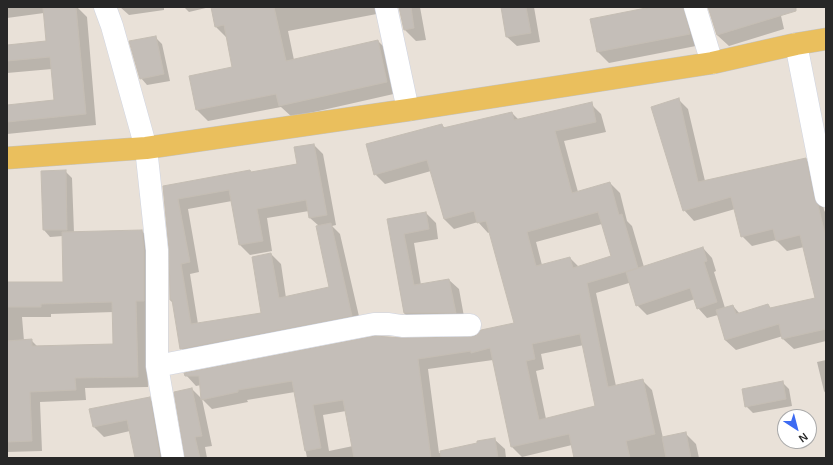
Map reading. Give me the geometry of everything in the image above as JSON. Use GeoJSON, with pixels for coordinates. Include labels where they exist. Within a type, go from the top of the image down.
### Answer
{"type":"FeatureCollection","features":[{"type":"Feature","properties":{"kind":"main road"},"geometry":{"type":"LineString","coordinates":[[7,158],[146,148],[408,110],[712,63],[796,44],[826,39]]}},
{"type":"Feature","properties":{"kind":"street"},"geometry":{"type":"LineString","coordinates":[[105,7],[112,26],[146,148],[157,250],[156,366],[173,458]]}},
{"type":"Feature","properties":{"kind":"street"},"geometry":{"type":"LineString","coordinates":[[386,7],[408,110]]}},
{"type":"Feature","properties":{"kind":"street"},"geometry":{"type":"LineString","coordinates":[[695,7],[712,63]]}},
{"type":"Feature","properties":{"kind":"street"},"geometry":{"type":"LineString","coordinates":[[796,44],[826,196]]}},
{"type":"Feature","properties":{"kind":"street"},"geometry":{"type":"LineString","coordinates":[[156,366],[374,324],[402,326],[470,325]]}},
{"type":"Feature","properties":{"kind":"building"},"geometry":{"type":"Polygon","coordinates":[[[76,7],[86,114],[7,122],[7,105],[54,100],[50,57],[7,61],[7,45],[46,41],[43,8],[76,7]]]}},
{"type":"Feature","properties":{"kind":"building"},"geometry":{"type":"Polygon","coordinates":[[[211,7],[274,7],[286,61],[378,40],[387,82],[279,106],[276,94],[196,110],[189,76],[232,67],[224,25],[215,27],[211,7]]]}},
{"type":"Feature","properties":{"kind":"building"},"geometry":{"type":"Polygon","coordinates":[[[399,7],[411,7],[414,28],[404,30],[399,7]]]}},
{"type":"Feature","properties":{"kind":"building"},"geometry":{"type":"Polygon","coordinates":[[[501,7],[526,7],[531,33],[506,37],[501,7]]]}},
{"type":"Feature","properties":{"kind":"building"},"geometry":{"type":"Polygon","coordinates":[[[651,7],[683,7],[690,34],[597,52],[590,19],[651,7]]]}},
{"type":"Feature","properties":{"kind":"building"},"geometry":{"type":"Polygon","coordinates":[[[708,7],[796,7],[796,11],[717,35],[708,7]]]}},
{"type":"Feature","properties":{"kind":"building"},"geometry":{"type":"Polygon","coordinates":[[[156,36],[164,74],[140,79],[129,41],[156,36]]]}},
{"type":"Feature","properties":{"kind":"building"},"geometry":{"type":"Polygon","coordinates":[[[679,98],[698,182],[806,158],[814,198],[818,205],[826,238],[826,329],[782,339],[779,324],[725,340],[716,310],[733,305],[736,314],[768,304],[770,308],[815,298],[800,235],[776,241],[773,229],[741,237],[731,197],[683,211],[651,107],[679,98]]]}},
{"type":"Feature","properties":{"kind":"building"},"geometry":{"type":"Polygon","coordinates":[[[592,102],[596,122],[555,131],[572,193],[610,182],[619,215],[622,214],[638,268],[587,283],[608,387],[643,379],[655,434],[626,441],[630,458],[574,458],[569,434],[511,447],[490,348],[471,353],[471,351],[418,359],[431,458],[354,458],[343,400],[313,405],[321,448],[305,451],[292,381],[238,390],[238,392],[201,400],[199,376],[185,376],[184,373],[375,336],[402,338],[471,337],[477,335],[481,330],[514,323],[486,221],[477,223],[474,211],[444,219],[427,160],[374,175],[366,144],[442,124],[443,128],[512,112],[514,120],[592,102]],[[598,212],[527,232],[536,266],[570,257],[573,268],[611,256],[598,212]],[[580,334],[532,344],[535,359],[526,361],[539,420],[595,406],[580,334]]]}},
{"type":"Feature","properties":{"kind":"building"},"geometry":{"type":"Polygon","coordinates":[[[314,144],[327,215],[309,218],[306,200],[257,209],[263,241],[239,245],[229,190],[178,199],[190,262],[181,264],[191,324],[261,313],[252,257],[271,253],[279,298],[329,287],[316,226],[331,223],[352,316],[180,349],[172,300],[170,300],[169,249],[163,186],[250,170],[251,172],[297,164],[294,147],[314,144]]]}},
{"type":"Feature","properties":{"kind":"building"},"geometry":{"type":"Polygon","coordinates":[[[66,170],[67,230],[43,230],[41,171],[66,170]]]}},
{"type":"Feature","properties":{"kind":"building"},"geometry":{"type":"Polygon","coordinates":[[[426,212],[429,229],[404,234],[414,285],[449,279],[456,313],[404,313],[387,219],[426,212]]]}},
{"type":"Feature","properties":{"kind":"building"},"geometry":{"type":"Polygon","coordinates":[[[142,230],[144,251],[144,301],[136,301],[138,377],[75,378],[76,390],[30,392],[32,441],[7,442],[7,341],[32,339],[32,346],[113,344],[112,302],[41,304],[41,307],[7,307],[7,282],[63,282],[62,232],[142,230]]]}},
{"type":"Feature","properties":{"kind":"building"},"geometry":{"type":"Polygon","coordinates":[[[703,247],[707,261],[704,262],[717,302],[697,309],[690,288],[636,306],[626,272],[703,247]]]}},
{"type":"Feature","properties":{"kind":"building"},"geometry":{"type":"Polygon","coordinates":[[[783,381],[786,399],[745,407],[742,389],[783,381]]]}},
{"type":"Feature","properties":{"kind":"building"},"geometry":{"type":"Polygon","coordinates":[[[192,388],[202,436],[195,437],[200,458],[185,458],[174,392],[192,388]]]}},
{"type":"Feature","properties":{"kind":"building"},"geometry":{"type":"Polygon","coordinates":[[[150,397],[160,458],[135,458],[127,420],[93,427],[89,409],[150,397]]]}},
{"type":"Feature","properties":{"kind":"building"},"geometry":{"type":"Polygon","coordinates":[[[686,432],[691,458],[666,458],[662,437],[686,432]]]}},
{"type":"Feature","properties":{"kind":"building"},"geometry":{"type":"Polygon","coordinates":[[[495,438],[498,458],[441,458],[440,451],[477,443],[477,441],[495,438]]]}}]}
